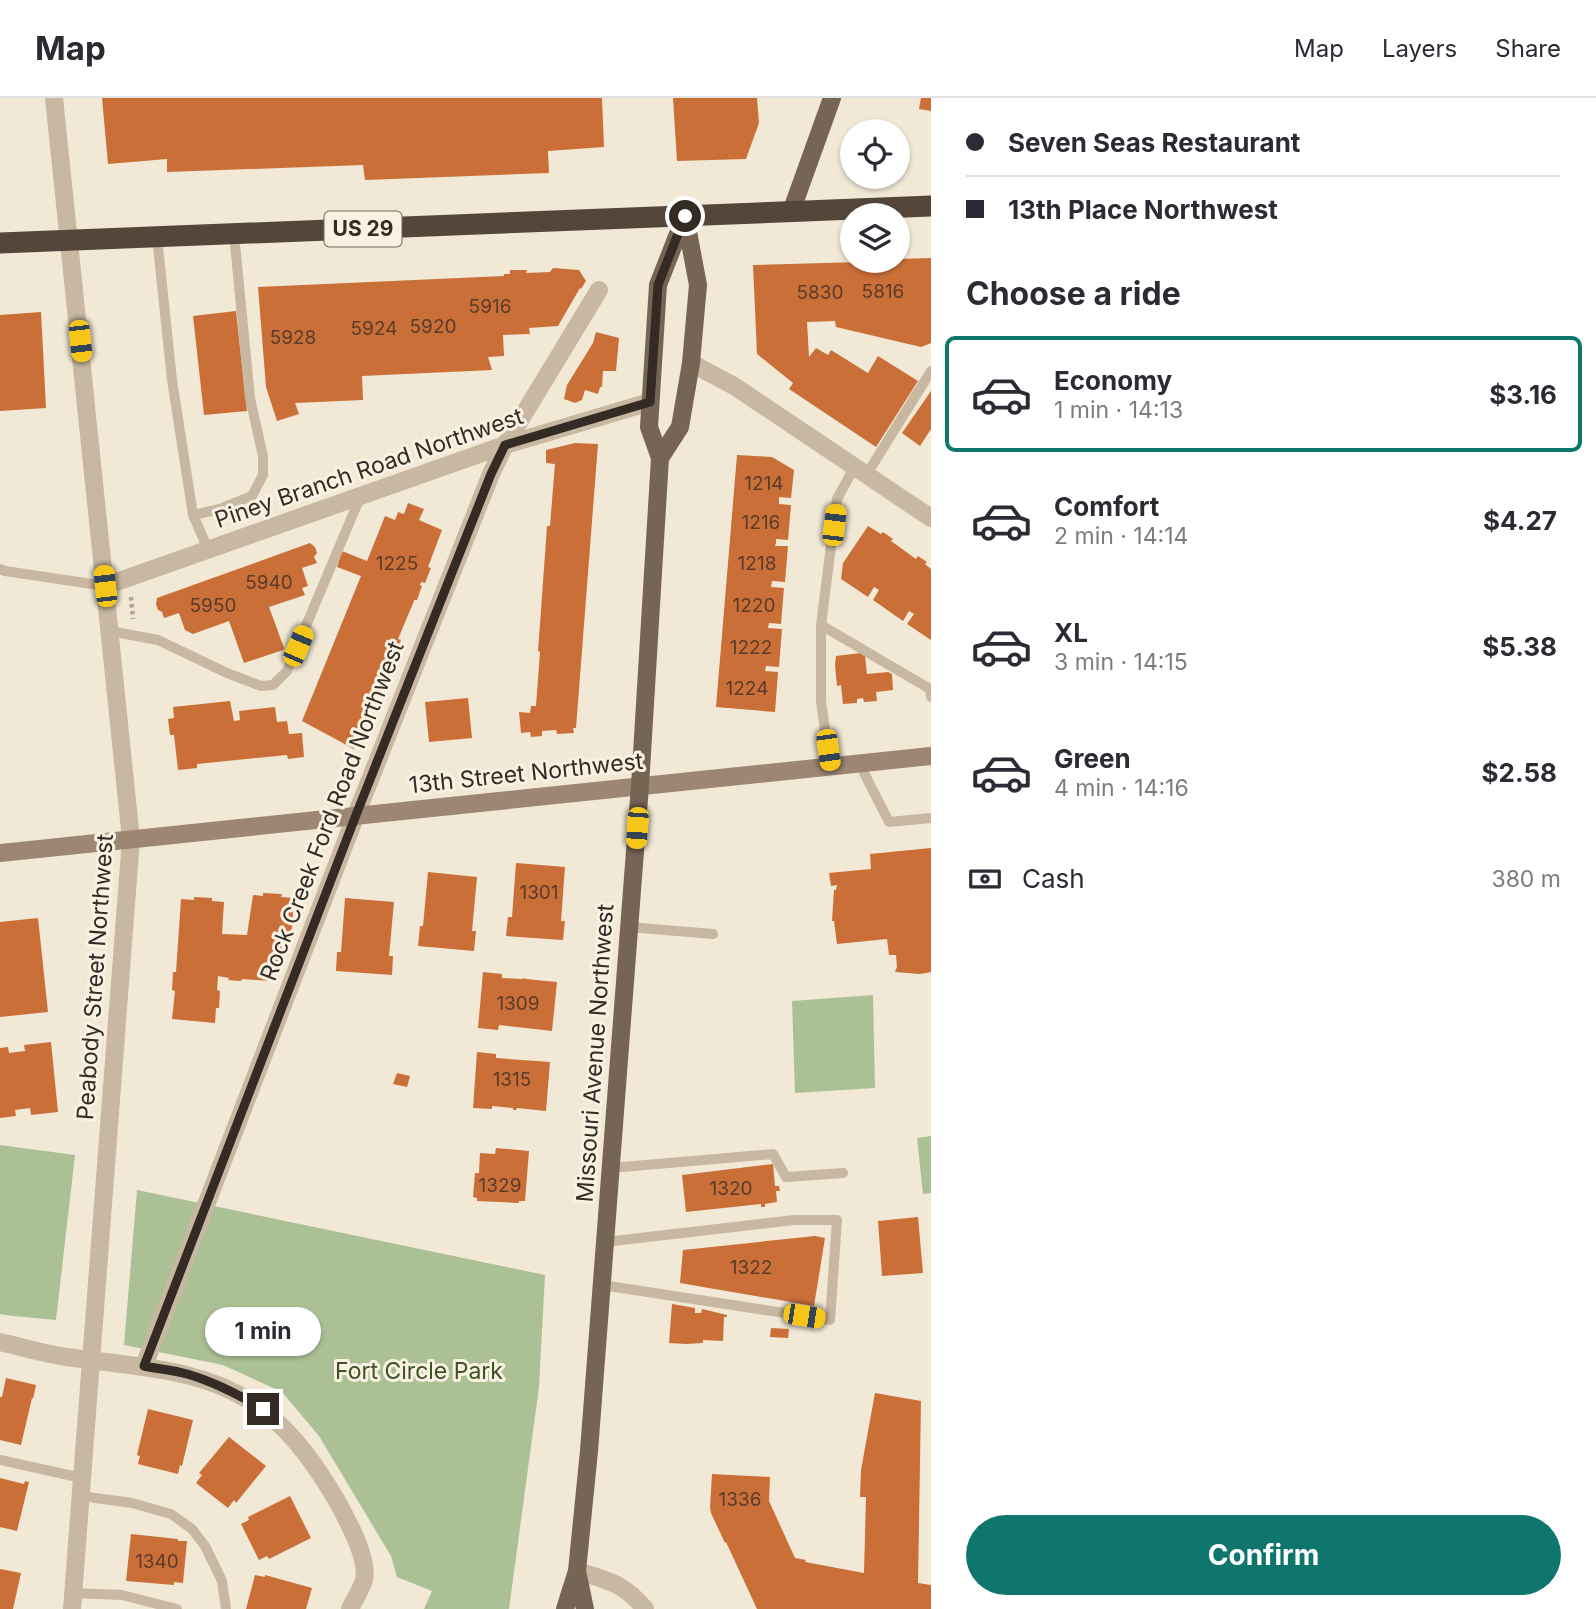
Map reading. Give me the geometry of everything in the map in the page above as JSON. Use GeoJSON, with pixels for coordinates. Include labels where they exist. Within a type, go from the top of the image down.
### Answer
{"type":"FeatureCollection","features":[{"type":"Feature","properties":{"kind":"highway","name":"US 29"},"geometry":{"type":"LineString","coordinates":[[0,243],[931,206]]}},
{"type":"Feature","properties":{"kind":"main road"},"geometry":{"type":"LineString","coordinates":[[791,212],[832,98]]}},
{"type":"Feature","properties":{"kind":"main road","name":"Missouri Avenue Northwest"},"geometry":{"type":"LineString","coordinates":[[660,458],[680,427],[691,363],[698,285],[685,216]]}},
{"type":"Feature","properties":{"kind":"main road","name":"Missouri Avenue Northwest"},"geometry":{"type":"LineString","coordinates":[[576,1571],[589,1451],[640,786],[660,458],[649,427],[658,285],[685,216]]}},
{"type":"Feature","properties":{"kind":"main road"},"geometry":{"type":"LineString","coordinates":[[565,1609],[576,1571]]}},
{"type":"Feature","properties":{"kind":"main road"},"geometry":{"type":"LineString","coordinates":[[576,1571],[585,1609]]}},
{"type":"Feature","properties":{"kind":"street","name":"Peabody Street Northwest"},"geometry":{"type":"LineString","coordinates":[[54,98],[131,839],[73,1601]]}},
{"type":"Feature","properties":{"kind":"street","name":"Rock Creek Ford Road Northwest"},"geometry":{"type":"LineString","coordinates":[[144,1366],[356,815],[491,474],[505,445],[599,290]]}},
{"type":"Feature","properties":{"kind":"street"},"geometry":{"type":"LineString","coordinates":[[691,363],[734,386],[931,518]]}},
{"type":"Feature","properties":{"kind":"street","name":"Piney Branch Road Northwest"},"geometry":{"type":"LineString","coordinates":[[105,586],[505,445],[650,402]]}},
{"type":"Feature","properties":{"kind":"street","name":"13th Street Northwest"},"geometry":{"type":"LineString","coordinates":[[0,852],[931,756]]}},
{"type":"Feature","properties":{"kind":"street"},"geometry":{"type":"LineString","coordinates":[[0,1342],[54,1354],[186,1374],[235,1393],[263,1409],[286,1430],[322,1475],[358,1545],[364,1580],[350,1609]]}},
{"type":"Feature","properties":{"kind":"street"},"geometry":{"type":"LineString","coordinates":[[576,1571],[611,1581],[633,1596],[645,1609]]}},
{"type":"Feature","properties":{"kind":"lane"},"geometry":{"type":"LineString","coordinates":[[193,515],[220,509],[252,496],[263,475],[263,456],[250,398],[234,233]]}},
{"type":"Feature","properties":{"kind":"lane"},"geometry":{"type":"LineString","coordinates":[[157,237],[172,380],[193,515],[208,550]]}},
{"type":"Feature","properties":{"kind":"lane"},"geometry":{"type":"LineString","coordinates":[[830,766],[821,701],[821,625],[837,499],[861,470],[931,371]]}},
{"type":"Feature","properties":{"kind":"lane"},"geometry":{"type":"LineString","coordinates":[[110,631],[158,640],[261,687],[273,685],[287,671],[361,495]]}},
{"type":"Feature","properties":{"kind":"lane"},"geometry":{"type":"LineString","coordinates":[[0,569],[105,586]]}},
{"type":"Feature","properties":{"kind":"lane"},"geometry":{"type":"LineString","coordinates":[[821,625],[930,689],[931,697]]}},
{"type":"Feature","properties":{"kind":"lane"},"geometry":{"type":"LineString","coordinates":[[859,763],[889,822],[931,818]]}},
{"type":"Feature","properties":{"kind":"lane"},"geometry":{"type":"LineString","coordinates":[[629,927],[713,934]]}},
{"type":"Feature","properties":{"kind":"lane"},"geometry":{"type":"LineString","coordinates":[[611,1168],[773,1154],[786,1178],[843,1173]]}},
{"type":"Feature","properties":{"kind":"lane"},"geometry":{"type":"LineString","coordinates":[[602,1285],[830,1320],[837,1220],[793,1220],[605,1241]]}},
{"type":"Feature","properties":{"kind":"lane"},"geometry":{"type":"LineString","coordinates":[[0,1460],[82,1478]]}},
{"type":"Feature","properties":{"kind":"lane"},"geometry":{"type":"LineString","coordinates":[[81,1496],[132,1503],[171,1514],[192,1530],[205,1546],[222,1581],[226,1609]]}},
{"type":"Feature","properties":{"kind":"lane"},"geometry":{"type":"LineString","coordinates":[[73,1601],[122,1595],[177,1609]]}},
{"type":"Feature","properties":{"kind":"path"},"geometry":{"type":"LineString","coordinates":[[130,592],[134,627]]}},
{"type":"Feature","properties":{"kind":"green space"},"geometry":{"type":"Polygon","coordinates":[[[873,995],[875,1088],[795,1093],[792,1001],[873,995]]]}},
{"type":"Feature","properties":{"kind":"green space"},"geometry":{"type":"Polygon","coordinates":[[[931,1136],[931,1193],[923,1194],[917,1138],[931,1136]]]}},
{"type":"Feature","properties":{"kind":"green space"},"geometry":{"type":"Polygon","coordinates":[[[0,1145],[75,1155],[56,1320],[0,1314],[0,1145]]]}},
{"type":"Feature","properties":{"kind":"green space","name":"Fort Circle Park"},"geometry":{"type":"Polygon","coordinates":[[[137,1190],[545,1275],[539,1387],[509,1609],[424,1609],[432,1591],[397,1577],[391,1556],[319,1436],[282,1392],[223,1365],[124,1345],[137,1190]]]}},
{"type":"Feature","properties":{"kind":"building"},"geometry":{"type":"Polygon","coordinates":[[[102,98],[602,98],[604,147],[548,151],[549,173],[365,180],[363,165],[167,172],[167,159],[108,164],[102,98]]]}},
{"type":"Feature","properties":{"kind":"building"},"geometry":{"type":"Polygon","coordinates":[[[673,98],[757,98],[759,123],[746,159],[677,161],[673,98]]]}},
{"type":"Feature","properties":{"kind":"building"},"geometry":{"type":"Polygon","coordinates":[[[921,98],[931,98],[931,111],[919,109],[921,98]]]}},
{"type":"Feature","properties":{"kind":"building"},"geometry":{"type":"Polygon","coordinates":[[[931,258],[931,343],[921,347],[836,327],[835,321],[807,322],[809,357],[816,348],[828,355],[831,350],[868,373],[878,356],[918,381],[876,447],[789,389],[793,383],[757,354],[753,265],[840,263],[840,273],[910,273],[910,259],[931,258]]]}},
{"type":"Feature","properties":{"kind":"building"},"geometry":{"type":"Polygon","coordinates":[[[553,268],[579,270],[586,281],[558,326],[529,328],[530,334],[503,335],[504,356],[488,357],[492,370],[362,376],[363,400],[295,403],[299,414],[277,421],[266,387],[258,287],[504,276],[510,274],[510,270],[527,270],[526,273],[550,272],[553,268]]]}},
{"type":"Feature","properties":{"kind":"building"},"geometry":{"type":"Polygon","coordinates":[[[236,311],[247,411],[204,415],[193,316],[236,311]]]}},
{"type":"Feature","properties":{"kind":"building"},"geometry":{"type":"Polygon","coordinates":[[[41,312],[46,408],[0,411],[0,315],[41,312]]]}},
{"type":"Feature","properties":{"kind":"building"},"geometry":{"type":"Polygon","coordinates":[[[596,332],[619,338],[616,371],[603,371],[602,387],[598,394],[585,390],[582,400],[575,403],[564,399],[567,385],[593,343],[596,332]]]}},
{"type":"Feature","properties":{"kind":"building"},"geometry":{"type":"Polygon","coordinates":[[[931,391],[931,429],[920,446],[902,433],[931,391]]]}},
{"type":"Feature","properties":{"kind":"building"},"geometry":{"type":"Polygon","coordinates":[[[575,443],[598,444],[576,728],[573,728],[574,733],[542,731],[542,736],[531,737],[530,732],[521,733],[519,712],[530,713],[531,706],[536,706],[547,526],[550,526],[555,464],[546,463],[546,450],[575,443]]]}},
{"type":"Feature","properties":{"kind":"building"},"geometry":{"type":"Polygon","coordinates":[[[737,455],[772,457],[794,470],[791,498],[779,497],[779,504],[791,505],[788,540],[776,539],[775,546],[788,546],[785,582],[772,581],[771,587],[784,588],[781,624],[769,623],[768,628],[782,629],[779,667],[766,666],[765,671],[778,672],[775,712],[716,707],[737,455]]]}},
{"type":"Feature","properties":{"kind":"building"},"geometry":{"type":"Polygon","coordinates":[[[408,503],[424,509],[419,520],[442,530],[425,583],[421,582],[417,600],[414,600],[398,639],[401,640],[395,655],[392,654],[391,657],[394,658],[384,675],[386,676],[380,692],[377,691],[354,749],[302,721],[361,576],[337,567],[342,551],[367,561],[385,516],[395,520],[398,512],[404,514],[408,503]]]}},
{"type":"Feature","properties":{"kind":"building"},"geometry":{"type":"Polygon","coordinates":[[[868,526],[881,534],[883,532],[916,559],[918,556],[927,562],[925,564],[931,569],[931,640],[907,624],[914,614],[909,611],[903,621],[873,600],[879,590],[874,587],[868,597],[841,579],[843,563],[868,526]]]}},
{"type":"Feature","properties":{"kind":"building"},"geometry":{"type":"Polygon","coordinates":[[[310,543],[315,547],[317,553],[314,557],[317,563],[302,568],[308,586],[302,588],[305,595],[269,607],[283,650],[244,663],[229,621],[193,634],[185,630],[179,613],[164,618],[158,610],[157,598],[310,543]]]}},
{"type":"Feature","properties":{"kind":"building"},"geometry":{"type":"Polygon","coordinates":[[[861,653],[865,656],[867,674],[892,674],[893,690],[876,692],[877,701],[864,702],[863,698],[857,699],[857,703],[843,704],[841,685],[837,686],[836,656],[861,653]]]}},
{"type":"Feature","properties":{"kind":"building"},"geometry":{"type":"Polygon","coordinates":[[[468,698],[472,738],[429,742],[425,702],[468,698]]]}},
{"type":"Feature","properties":{"kind":"building"},"geometry":{"type":"Polygon","coordinates":[[[230,701],[234,721],[240,720],[239,711],[275,707],[277,722],[287,721],[289,734],[302,733],[304,757],[288,759],[287,755],[197,764],[197,768],[178,770],[174,735],[170,735],[168,719],[174,718],[173,707],[230,701]]]}},
{"type":"Feature","properties":{"kind":"building"},"geometry":{"type":"Polygon","coordinates":[[[931,848],[931,972],[895,972],[896,955],[889,955],[887,939],[837,944],[832,921],[834,890],[837,885],[831,886],[829,873],[871,869],[870,854],[931,848]]]}},
{"type":"Feature","properties":{"kind":"building"},"geometry":{"type":"Polygon","coordinates":[[[516,863],[565,867],[561,921],[565,921],[563,940],[506,936],[508,917],[512,917],[516,863]]]}},
{"type":"Feature","properties":{"kind":"building"},"geometry":{"type":"Polygon","coordinates":[[[428,872],[477,877],[472,931],[476,931],[474,951],[418,946],[420,926],[423,926],[428,872]]]}},
{"type":"Feature","properties":{"kind":"building"},"geometry":{"type":"Polygon","coordinates":[[[263,893],[294,898],[292,928],[285,943],[282,942],[281,954],[275,968],[271,967],[270,981],[228,980],[229,978],[218,976],[219,1008],[216,1008],[215,1023],[172,1019],[175,991],[172,990],[173,972],[176,972],[181,899],[212,898],[212,901],[224,902],[222,934],[247,935],[253,895],[263,896],[263,893]]]}},
{"type":"Feature","properties":{"kind":"building"},"geometry":{"type":"Polygon","coordinates":[[[345,898],[394,902],[389,956],[393,956],[392,975],[336,971],[337,952],[341,952],[345,898]]]}},
{"type":"Feature","properties":{"kind":"building"},"geometry":{"type":"Polygon","coordinates":[[[38,918],[48,1012],[0,1017],[0,922],[38,918]]]}},
{"type":"Feature","properties":{"kind":"building"},"geometry":{"type":"Polygon","coordinates":[[[483,972],[502,974],[502,978],[557,982],[552,1031],[499,1025],[498,1030],[478,1028],[483,972]]]}},
{"type":"Feature","properties":{"kind":"building"},"geometry":{"type":"Polygon","coordinates":[[[51,1042],[58,1112],[31,1115],[30,1108],[15,1110],[16,1116],[0,1118],[0,1048],[8,1047],[9,1053],[25,1051],[24,1045],[51,1042]]]}},
{"type":"Feature","properties":{"kind":"building"},"geometry":{"type":"Polygon","coordinates":[[[477,1052],[496,1054],[496,1058],[550,1062],[546,1111],[492,1106],[492,1109],[473,1108],[477,1052]]]}},
{"type":"Feature","properties":{"kind":"building"},"geometry":{"type":"Polygon","coordinates":[[[397,1073],[410,1076],[407,1087],[393,1084],[397,1073]]]}},
{"type":"Feature","properties":{"kind":"building"},"geometry":{"type":"Polygon","coordinates":[[[496,1148],[529,1151],[525,1201],[477,1201],[477,1198],[473,1197],[475,1173],[479,1173],[480,1153],[495,1154],[496,1148]]]}},
{"type":"Feature","properties":{"kind":"building"},"geometry":{"type":"Polygon","coordinates":[[[773,1164],[775,1186],[779,1186],[780,1191],[776,1191],[777,1202],[765,1204],[765,1207],[761,1207],[761,1204],[686,1212],[682,1175],[773,1164]]]}},
{"type":"Feature","properties":{"kind":"building"},"geometry":{"type":"Polygon","coordinates":[[[918,1217],[923,1273],[882,1276],[878,1221],[918,1217]]]}},
{"type":"Feature","properties":{"kind":"building"},"geometry":{"type":"Polygon","coordinates":[[[815,1236],[825,1238],[814,1306],[680,1283],[683,1250],[815,1236]]]}},
{"type":"Feature","properties":{"kind":"building"},"geometry":{"type":"Polygon","coordinates":[[[672,1304],[695,1308],[695,1313],[701,1313],[702,1309],[727,1315],[724,1317],[723,1341],[669,1343],[672,1304]]]}},
{"type":"Feature","properties":{"kind":"building"},"geometry":{"type":"Polygon","coordinates":[[[771,1328],[789,1329],[788,1338],[770,1337],[771,1328]]]}},
{"type":"Feature","properties":{"kind":"building"},"geometry":{"type":"Polygon","coordinates":[[[6,1378],[36,1385],[21,1445],[0,1440],[0,1397],[6,1378]]]}},
{"type":"Feature","properties":{"kind":"building"},"geometry":{"type":"Polygon","coordinates":[[[875,1393],[921,1401],[918,1583],[931,1585],[931,1609],[757,1609],[711,1513],[712,1474],[770,1477],[769,1501],[795,1558],[864,1573],[866,1497],[860,1497],[861,1470],[875,1393]]]}},
{"type":"Feature","properties":{"kind":"building"},"geometry":{"type":"Polygon","coordinates":[[[148,1409],[193,1420],[178,1474],[138,1464],[140,1456],[137,1455],[148,1409]]]}},
{"type":"Feature","properties":{"kind":"building"},"geometry":{"type":"Polygon","coordinates":[[[229,1437],[266,1466],[236,1503],[234,1500],[228,1508],[196,1483],[202,1475],[199,1473],[229,1437]]]}},
{"type":"Feature","properties":{"kind":"building"},"geometry":{"type":"Polygon","coordinates":[[[0,1478],[24,1484],[25,1481],[29,1482],[17,1531],[0,1527],[0,1478]]]}},
{"type":"Feature","properties":{"kind":"building"},"geometry":{"type":"Polygon","coordinates":[[[290,1496],[311,1538],[269,1559],[267,1556],[259,1560],[241,1524],[249,1520],[248,1517],[290,1496]]]}},
{"type":"Feature","properties":{"kind":"building"},"geometry":{"type":"Polygon","coordinates":[[[131,1534],[187,1541],[183,1583],[174,1582],[174,1585],[126,1581],[131,1534]]]}},
{"type":"Feature","properties":{"kind":"building"},"geometry":{"type":"Polygon","coordinates":[[[0,1569],[21,1573],[13,1609],[0,1609],[0,1569]]]}},
{"type":"Feature","properties":{"kind":"building"},"geometry":{"type":"Polygon","coordinates":[[[255,1575],[265,1575],[312,1588],[306,1609],[246,1609],[255,1575]]]}},
{"type":"Feature","properties":{"kind":"route"},"geometry":{"type":"LineString","coordinates":[[263,1409],[210,1382],[186,1374],[144,1366],[356,815],[491,474],[505,445],[650,402],[658,285],[685,216]]}}]}
